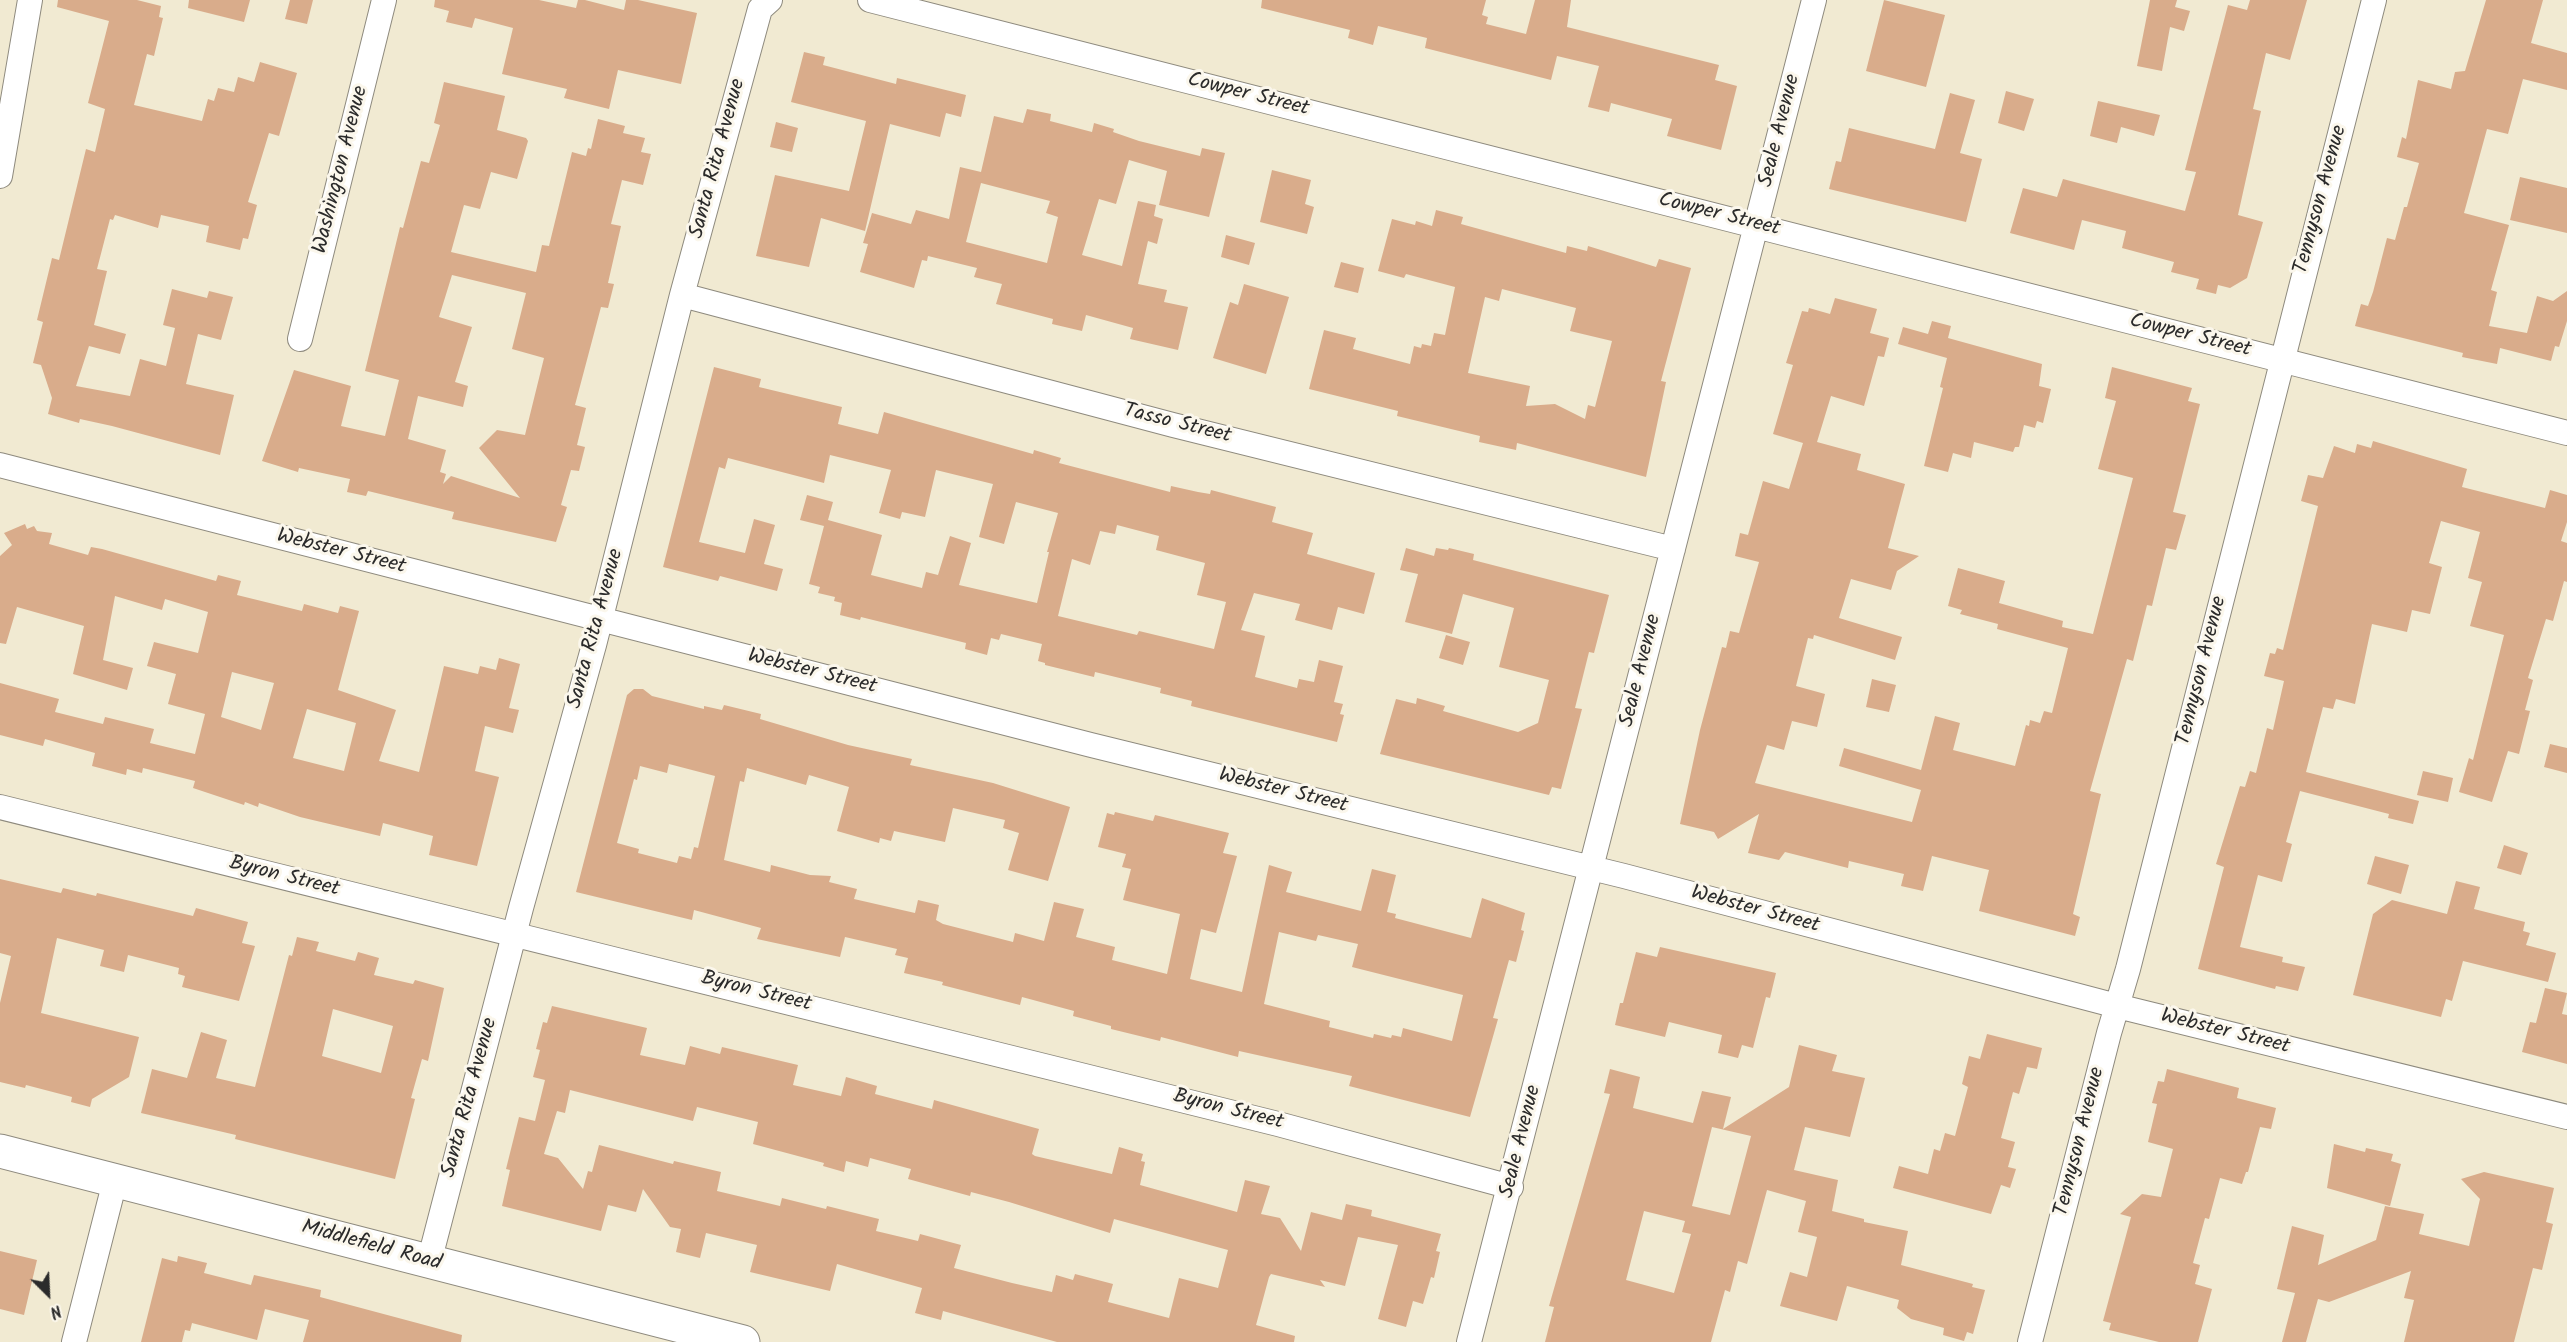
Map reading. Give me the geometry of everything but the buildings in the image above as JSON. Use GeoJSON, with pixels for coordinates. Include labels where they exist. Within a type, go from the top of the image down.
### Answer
{"type":"FeatureCollection","features":[{"type":"Feature","properties":{"kind":"main road","name":"Middlefield Road"},"geometry":{"type":"LineString","coordinates":[[0,1151],[429,1262],[696,1336],[743,1342]]}},
{"type":"Feature","properties":{"kind":"street"},"geometry":{"type":"LineString","coordinates":[[0,176],[8,84],[30,0]]}},
{"type":"Feature","properties":{"kind":"street","name":"Washington Avenue"},"geometry":{"type":"LineString","coordinates":[[300,339],[384,0]]}},
{"type":"Feature","properties":{"kind":"street","name":"Santa Rita Avenue"},"geometry":{"type":"LineString","coordinates":[[429,1262],[514,935],[600,619],[682,295],[760,9],[770,0]]}},
{"type":"Feature","properties":{"kind":"street","name":"Cowper Street"},"geometry":{"type":"LineString","coordinates":[[870,0],[2567,433]]}},
{"type":"Feature","properties":{"kind":"street","name":"Seale Avenue"},"geometry":{"type":"LineString","coordinates":[[1469,1342],[1511,1187],[1814,0]]}},
{"type":"Feature","properties":{"kind":"street","name":"Tennyson Avenue"},"geometry":{"type":"LineString","coordinates":[[2030,1342],[2374,0]]}},
{"type":"Feature","properties":{"kind":"street","name":"Tasso Street"},"geometry":{"type":"LineString","coordinates":[[682,295],[1173,425],[1673,549]]}},
{"type":"Feature","properties":{"kind":"street","name":"Webster Street"},"geometry":{"type":"LineString","coordinates":[[0,465],[1091,745],[1593,868],[2116,1006],[2567,1117]]}},
{"type":"Feature","properties":{"kind":"street","name":"Byron Street"},"geometry":{"type":"LineString","coordinates":[[0,807],[1278,1124],[1511,1187]]}},
{"type":"Feature","properties":{"kind":"street"},"geometry":{"type":"LineString","coordinates":[[74,1342],[115,1181]]}}]}
